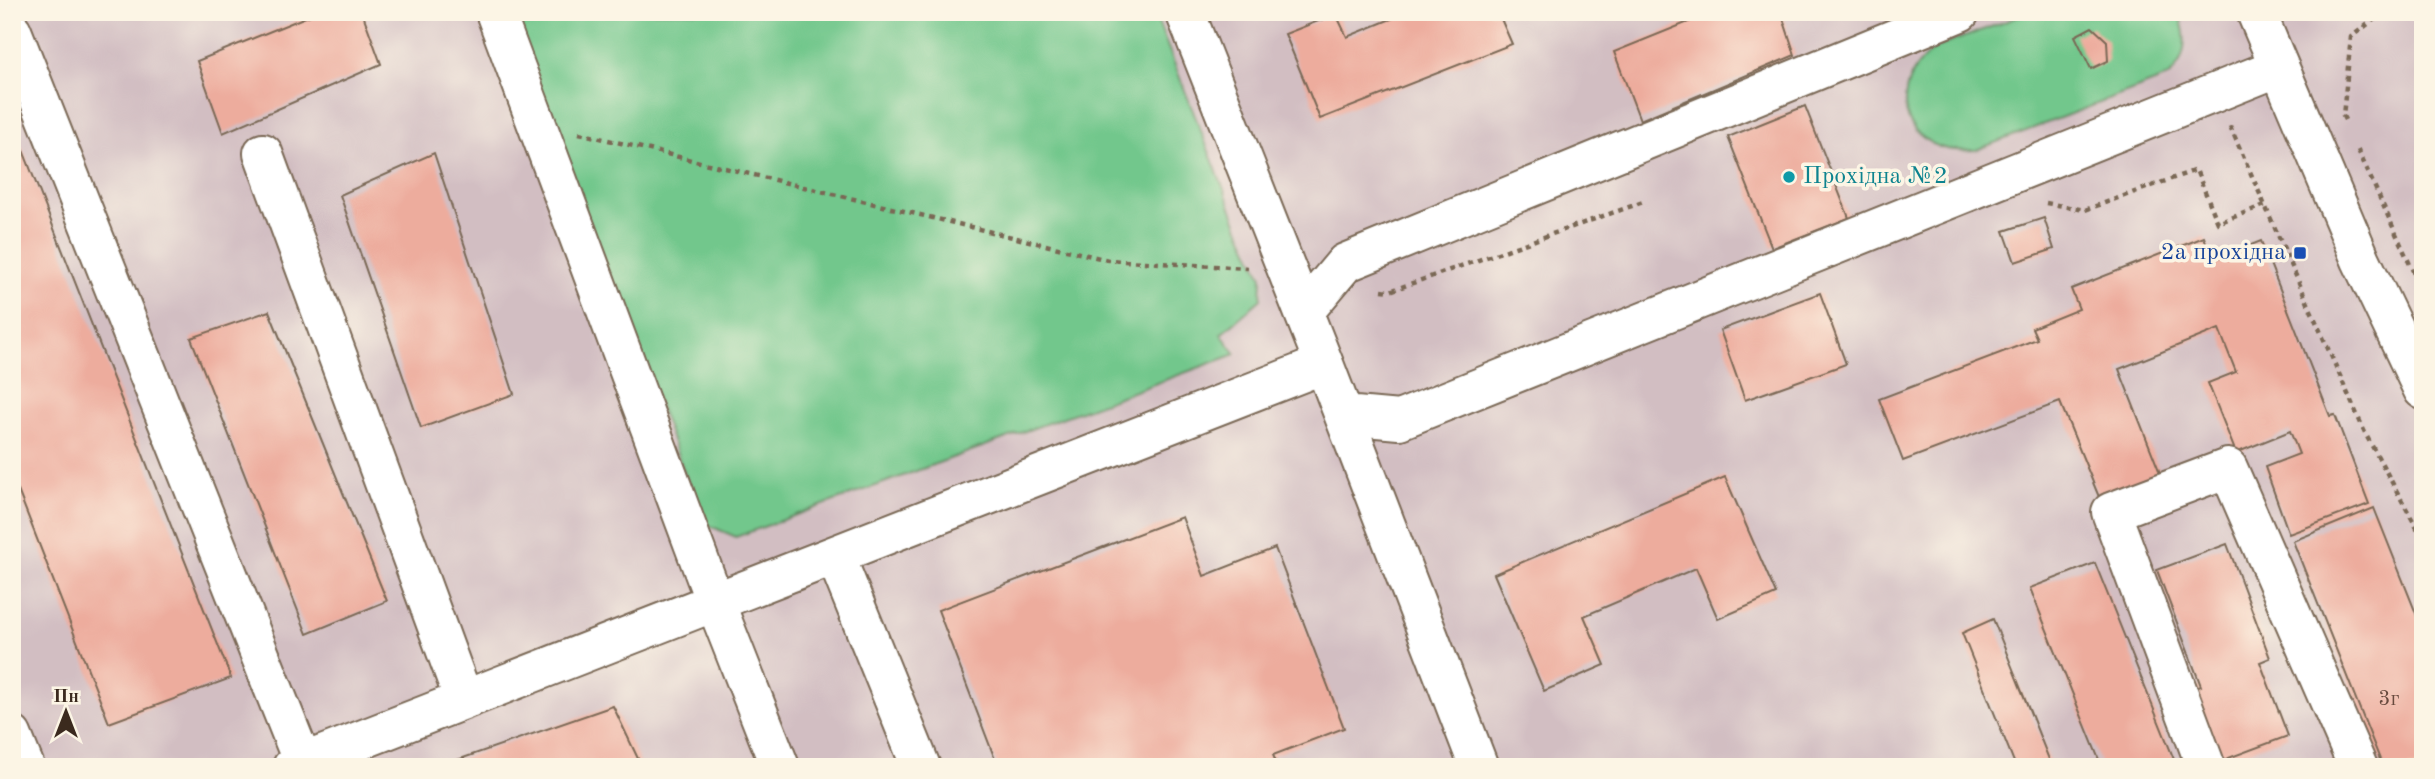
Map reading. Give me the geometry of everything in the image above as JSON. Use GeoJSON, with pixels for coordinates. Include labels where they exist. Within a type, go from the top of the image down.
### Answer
{"type":"FeatureCollection","features":[{"type":"Feature","properties":{"kind":"street"},"geometry":{"type":"LineString","coordinates":[[495,12],[715,602],[780,767]]}},
{"type":"Feature","properties":{"kind":"street"},"geometry":{"type":"LineString","coordinates":[[1185,12],[1287,270],[1314,300],[1324,364],[1479,767]]}},
{"type":"Feature","properties":{"kind":"street"},"geometry":{"type":"LineString","coordinates":[[1314,300],[1345,263],[1960,12]]}},
{"type":"Feature","properties":{"kind":"street"},"geometry":{"type":"LineString","coordinates":[[2256,12],[2361,260],[2423,390]]}},
{"type":"Feature","properties":{"kind":"street"},"geometry":{"type":"LineString","coordinates":[[12,31],[297,765],[1324,364]]}},
{"type":"Feature","properties":{"kind":"street"},"geometry":{"type":"LineString","coordinates":[[1343,415],[1399,420],[2279,67]]}},
{"type":"Feature","properties":{"kind":"street"},"geometry":{"type":"LineString","coordinates":[[263,153],[464,700]]}},
{"type":"Feature","properties":{"kind":"street"},"geometry":{"type":"LineString","coordinates":[[2206,767],[2111,513],[2228,468],[2358,767]]}},
{"type":"Feature","properties":{"kind":"street"},"geometry":{"type":"LineString","coordinates":[[835,555],[921,767]]}},
{"type":"Feature","properties":{"kind":"street"},"geometry":{"type":"LineString","coordinates":[[12,735],[25,767]]}},
{"type":"Feature","properties":{"kind":"path"},"geometry":{"type":"LineString","coordinates":[[2349,129],[2343,116],[2351,37],[2384,12]]}},
{"type":"Feature","properties":{"kind":"path"},"geometry":{"type":"LineString","coordinates":[[2216,93],[2366,435],[2423,539]]}},
{"type":"Feature","properties":{"kind":"path"},"geometry":{"type":"LineString","coordinates":[[536,123],[1108,260],[1287,270]]}},
{"type":"Feature","properties":{"kind":"path"},"geometry":{"type":"LineString","coordinates":[[2354,141],[2423,293]]}},
{"type":"Feature","properties":{"kind":"path"},"geometry":{"type":"LineString","coordinates":[[2036,201],[2085,210],[2196,170],[2218,223],[2265,205]]}},
{"type":"Feature","properties":{"kind":"path"},"geometry":{"type":"LineString","coordinates":[[1314,300],[1390,290],[1646,201]]}},
{"type":"Feature","properties":{"kind":"shaded area"},"geometry":{"type":"Polygon","coordinates":[[[12,12],[2423,12],[2423,767],[12,767],[12,12]]]}},
{"type":"Feature","properties":{"kind":"green space"},"geometry":{"type":"Polygon","coordinates":[[[509,12],[1154,12],[1240,230],[1262,277],[1261,299],[1221,334],[1236,354],[736,537],[710,526],[697,506],[509,12]]]}},
{"type":"Feature","properties":{"kind":"green space"},"geometry":{"type":"Polygon","coordinates":[[[2030,12],[2178,12],[2185,38],[2183,55],[2168,77],[1976,150],[1943,148],[1919,134],[1910,123],[1905,95],[1916,68],[1926,56],[1938,47],[2030,12]]]}},
{"type":"Feature","properties":{"kind":"building"},"geometry":{"type":"Polygon","coordinates":[[[318,12],[362,12],[381,64],[223,133],[197,61],[318,12]]]}},
{"type":"Feature","properties":{"kind":"building"},"geometry":{"type":"Polygon","coordinates":[[[1408,12],[1498,12],[1512,44],[1320,119],[1285,34],[1336,14],[1347,37],[1408,12]]]}},
{"type":"Feature","properties":{"kind":"building"},"geometry":{"type":"Polygon","coordinates":[[[1713,12],[1781,12],[1795,55],[1640,120],[1614,52],[1713,12]]]}},
{"type":"Feature","properties":{"kind":"building"},"geometry":{"type":"Polygon","coordinates":[[[2092,27],[2107,41],[2108,61],[2091,69],[2075,36],[2092,27]]]}},
{"type":"Feature","properties":{"kind":"building","name":"Прохідна №2"},"geometry":{"type":"Polygon","coordinates":[[[1805,106],[1849,218],[1772,248],[1728,137],[1805,106]]]}},
{"type":"Feature","properties":{"kind":"building"},"geometry":{"type":"Polygon","coordinates":[[[19,140],[231,678],[109,723],[12,475],[12,144],[19,140]]]}},
{"type":"Feature","properties":{"kind":"building"},"geometry":{"type":"Polygon","coordinates":[[[434,153],[514,394],[421,428],[340,195],[434,153]]]}},
{"type":"Feature","properties":{"kind":"building"},"geometry":{"type":"Polygon","coordinates":[[[2044,218],[2054,249],[2015,262],[2004,231],[2044,218]]]}},
{"type":"Feature","properties":{"kind":"building"},"geometry":{"type":"Polygon","coordinates":[[[2204,237],[2213,260],[2261,241],[2330,416],[2335,415],[2369,504],[2289,534],[2265,467],[2299,454],[2290,431],[2236,453],[2208,383],[2236,372],[2219,329],[2119,369],[2162,478],[2101,502],[2060,402],[1903,461],[1879,399],[2037,339],[2032,328],[2079,309],[2071,289],[2204,237]]]}},
{"type":"Feature","properties":{"kind":"building"},"geometry":{"type":"Polygon","coordinates":[[[1820,293],[1846,364],[1745,400],[1720,330],[1820,293]]]}},
{"type":"Feature","properties":{"kind":"building"},"geometry":{"type":"Polygon","coordinates":[[[269,311],[387,601],[307,634],[191,338],[269,311]]]}},
{"type":"Feature","properties":{"kind":"building"},"geometry":{"type":"Polygon","coordinates":[[[1725,477],[1776,594],[1718,619],[1696,568],[1584,616],[1605,665],[1544,691],[1494,574],[1725,477]]]}},
{"type":"Feature","properties":{"kind":"building"},"geometry":{"type":"Polygon","coordinates":[[[2374,508],[2423,631],[2423,767],[2383,767],[2293,541],[2374,508]]]}},
{"type":"Feature","properties":{"kind":"building"},"geometry":{"type":"Polygon","coordinates":[[[1182,517],[1204,576],[1275,548],[1344,728],[1273,755],[1278,767],[998,767],[938,610],[1182,517]]]}},
{"type":"Feature","properties":{"kind":"building"},"geometry":{"type":"Polygon","coordinates":[[[2227,544],[2270,658],[2260,662],[2288,736],[2218,762],[2191,690],[2201,686],[2157,570],[2227,544]]]}},
{"type":"Feature","properties":{"kind":"building"},"geometry":{"type":"Polygon","coordinates":[[[2095,563],[2177,767],[2102,767],[2030,588],[2095,563]]]}},
{"type":"Feature","properties":{"kind":"building"},"geometry":{"type":"Polygon","coordinates":[[[1993,619],[2052,767],[2016,767],[1962,633],[1993,619]]]}},
{"type":"Feature","properties":{"kind":"building"},"geometry":{"type":"Polygon","coordinates":[[[613,706],[642,767],[440,766],[613,706]]]}},
{"type":"Feature","properties":{"kind":"place","name":"Прохідна №2"},"geometry":{"type":"Point","coordinates":[1789,177]}},
{"type":"Feature","properties":{"kind":"place","name":"2а прохідна"},"geometry":{"type":"Point","coordinates":[2300,253]}}]}
